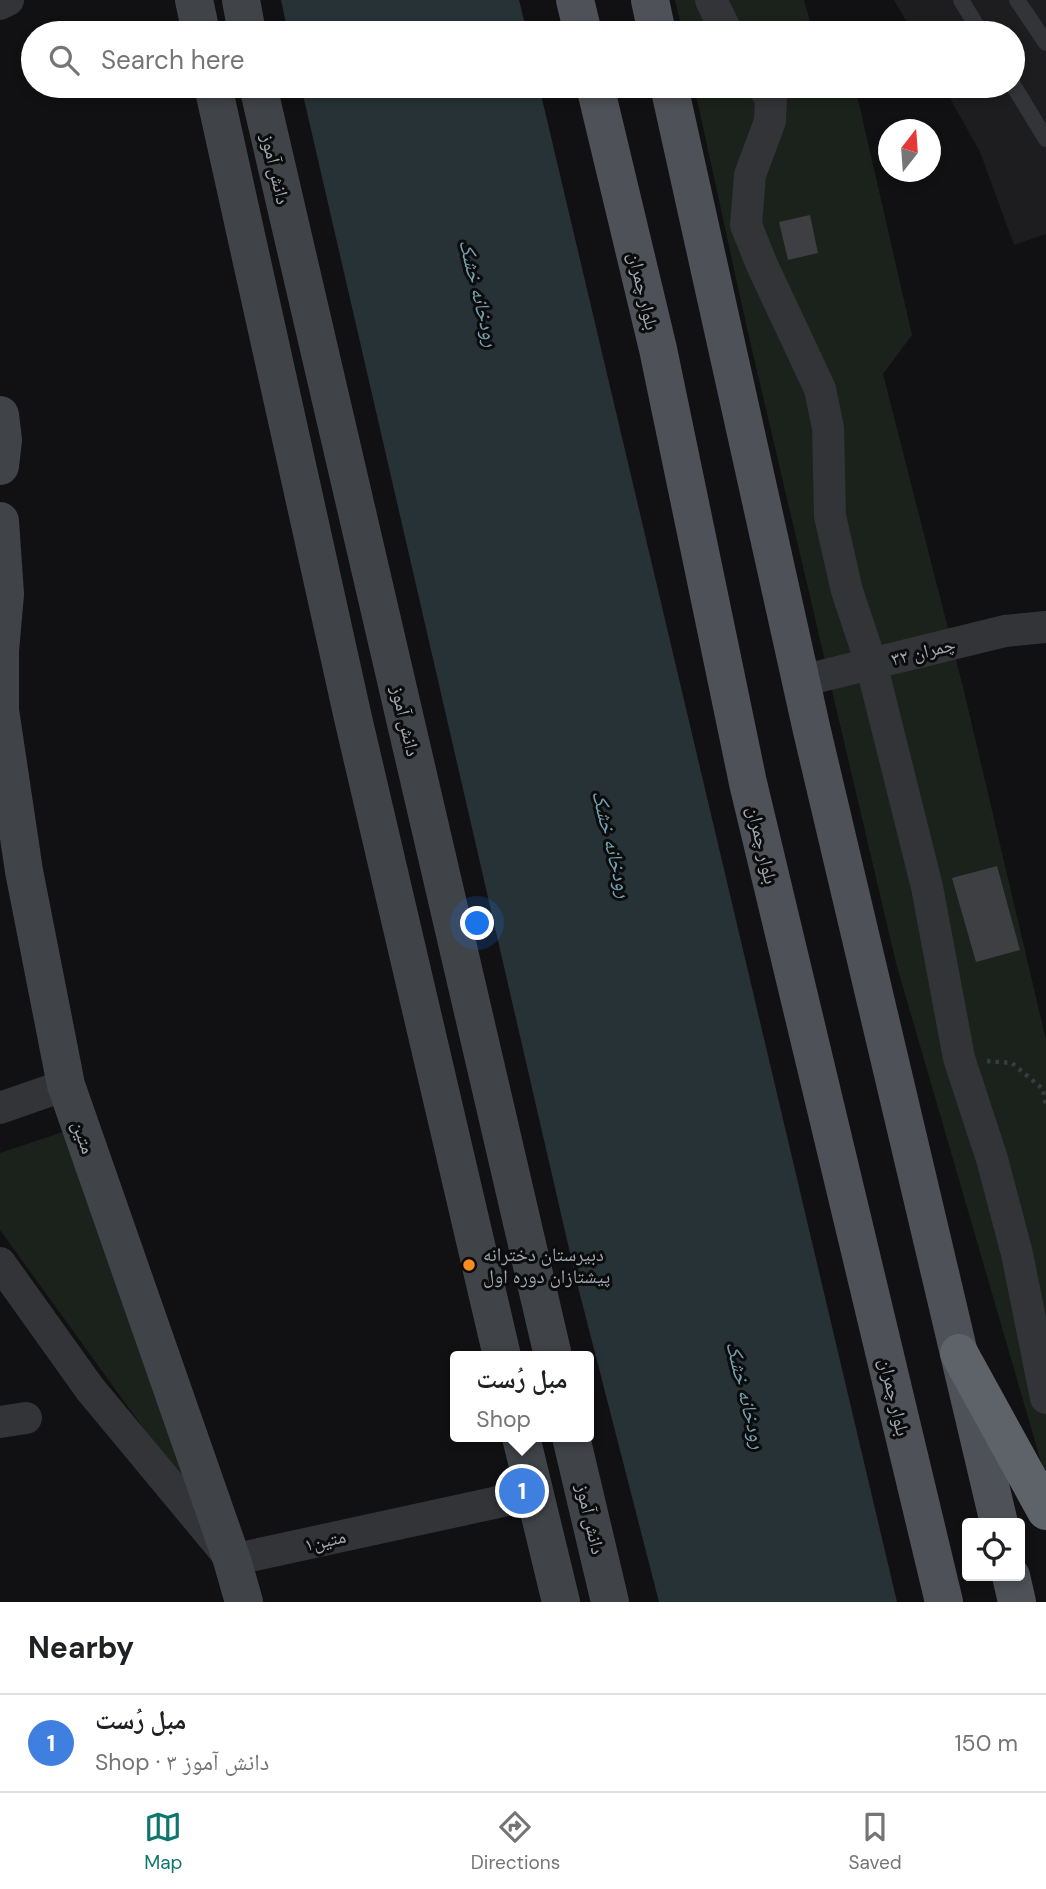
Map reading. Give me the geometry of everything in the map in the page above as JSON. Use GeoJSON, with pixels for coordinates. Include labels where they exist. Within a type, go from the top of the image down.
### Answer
{"type":"FeatureCollection","features":[{"type":"Feature","properties":{"kind":"highway"},"geometry":{"type":"LineString","coordinates":[[959,1353],[1046,1511]]}},
{"type":"Feature","properties":{"kind":"main road"},"geometry":{"type":"LineString","coordinates":[[194,0],[198,21]]}},
{"type":"Feature","properties":{"kind":"main road"},"geometry":{"type":"LineString","coordinates":[[241,0],[245,21]]}},
{"type":"Feature","properties":{"kind":"main road"},"geometry":{"type":"LineString","coordinates":[[575,0],[580,21]]}},
{"type":"Feature","properties":{"kind":"main road"},"geometry":{"type":"LineString","coordinates":[[650,0],[654,21]]}},
{"type":"Feature","properties":{"kind":"main road"},"geometry":{"type":"LineString","coordinates":[[216,98],[353,718],[501,1351]]}},
{"type":"Feature","properties":{"kind":"main road","name":"دانش آموز"},"geometry":{"type":"LineString","coordinates":[[260,98],[552,1351]]}},
{"type":"Feature","properties":{"kind":"main road","name":"بلوار چمران"},"geometry":{"type":"LineString","coordinates":[[598,98],[658,349],[748,783],[944,1602]]}},
{"type":"Feature","properties":{"kind":"main road"},"geometry":{"type":"LineString","coordinates":[[672,98],[801,681],[998,1518]]}},
{"type":"Feature","properties":{"kind":"main road","name":"متین"},"geometry":{"type":"LineString","coordinates":[[0,530],[5,594],[0,653],[0,710],[24,871],[66,1086],[232,1560],[244,1602]]}},
{"type":"Feature","properties":{"kind":"main road"},"geometry":{"type":"LineString","coordinates":[[522,1442],[561,1602]]}},
{"type":"Feature","properties":{"kind":"main road","name":"دانش آموز"},"geometry":{"type":"LineString","coordinates":[[572,1442],[610,1602]]}},
{"type":"Feature","properties":{"kind":"main road"},"geometry":{"type":"LineString","coordinates":[[1012,1581],[1017,1602]]}},
{"type":"Feature","properties":{"kind":"street"},"geometry":{"type":"LineString","coordinates":[[0,4],[8,0]]}},
{"type":"Feature","properties":{"kind":"street"},"geometry":{"type":"LineString","coordinates":[[711,0],[721,21]]}},
{"type":"Feature","properties":{"kind":"street"},"geometry":{"type":"LineString","coordinates":[[770,98],[770,121],[750,175],[746,225],[820,389],[828,428],[830,516],[847,591],[871,663],[927,887],[959,1058],[992,1160],[1017,1254],[1046,1398]]}},
{"type":"Feature","properties":{"kind":"street","name":"۳۲ چمران"},"geometry":{"type":"LineString","coordinates":[[801,681],[1005,631],[1046,626]]}},
{"type":"Feature","properties":{"kind":"street"},"geometry":{"type":"LineString","coordinates":[[0,1108],[66,1086]]}},
{"type":"Feature","properties":{"kind":"street"},"geometry":{"type":"LineString","coordinates":[[0,1263],[90,1389],[232,1560]]}},
{"type":"Feature","properties":{"kind":"street","name":"متین۱"},"geometry":{"type":"LineString","coordinates":[[232,1560],[535,1494]]}},
{"type":"Feature","properties":{"kind":"lane"},"geometry":{"type":"LineString","coordinates":[[961,0],[974,21]]}},
{"type":"Feature","properties":{"kind":"lane"},"geometry":{"type":"LineString","coordinates":[[1017,0],[1046,43]]}},
{"type":"Feature","properties":{"kind":"lane"},"geometry":{"type":"LineString","coordinates":[[1021,98],[1046,139]]}},
{"type":"Feature","properties":{"kind":"path"},"geometry":{"type":"LineString","coordinates":[[959,1058],[1012,1063],[1042,1089],[1046,1106]]}},
{"type":"Feature","properties":{"kind":"shaded area"},"geometry":{"type":"Polygon","coordinates":[[[675,0],[804,0],[810,21],[680,21],[675,0]]]}},
{"type":"Feature","properties":{"kind":"shaded area"},"geometry":{"type":"Polygon","coordinates":[[[894,0],[1046,0],[1046,234],[1014,245],[980,152],[950,98],[1025,98],[1025,21],[906,21],[894,0]]]}},
{"type":"Feature","properties":{"kind":"shaded area"},"geometry":{"type":"Polygon","coordinates":[[[697,98],[858,98],[912,335],[883,374],[963,687],[1046,1040],[1046,1479],[896,963],[746,324],[697,98]]]}},
{"type":"Feature","properties":{"kind":"shaded area"},"geometry":{"type":"Polygon","coordinates":[[[66,1131],[205,1513],[0,1230],[0,1153],[66,1131]]]}},
{"type":"Feature","properties":{"kind":"water"},"geometry":{"type":"Polygon","coordinates":[[[281,0],[519,0],[524,21],[285,21],[281,0]]]}},
{"type":"Feature","properties":{"kind":"water","name":"رودخانه خشک"},"geometry":{"type":"Polygon","coordinates":[[[304,98],[542,98],[897,1602],[659,1602],[576,1279],[304,98]]]}},
{"type":"Feature","properties":{"kind":"building"},"geometry":{"type":"Polygon","coordinates":[[[810,215],[818,253],[788,260],[779,222],[810,215]]]}},
{"type":"Feature","properties":{"kind":"building"},"geometry":{"type":"Polygon","coordinates":[[[997,866],[1020,950],[976,962],[952,878],[997,866]]]}},
{"type":"Feature","properties":{"kind":"place","name":"دبیرستان دخترانه پیشتازان دوره اول"},"geometry":{"type":"Point","coordinates":[469,1265]}},
{"type":"Feature","properties":{"kind":"place","name":"مبل رُست"},"geometry":{"type":"Point","coordinates":[522,1491]}}]}
